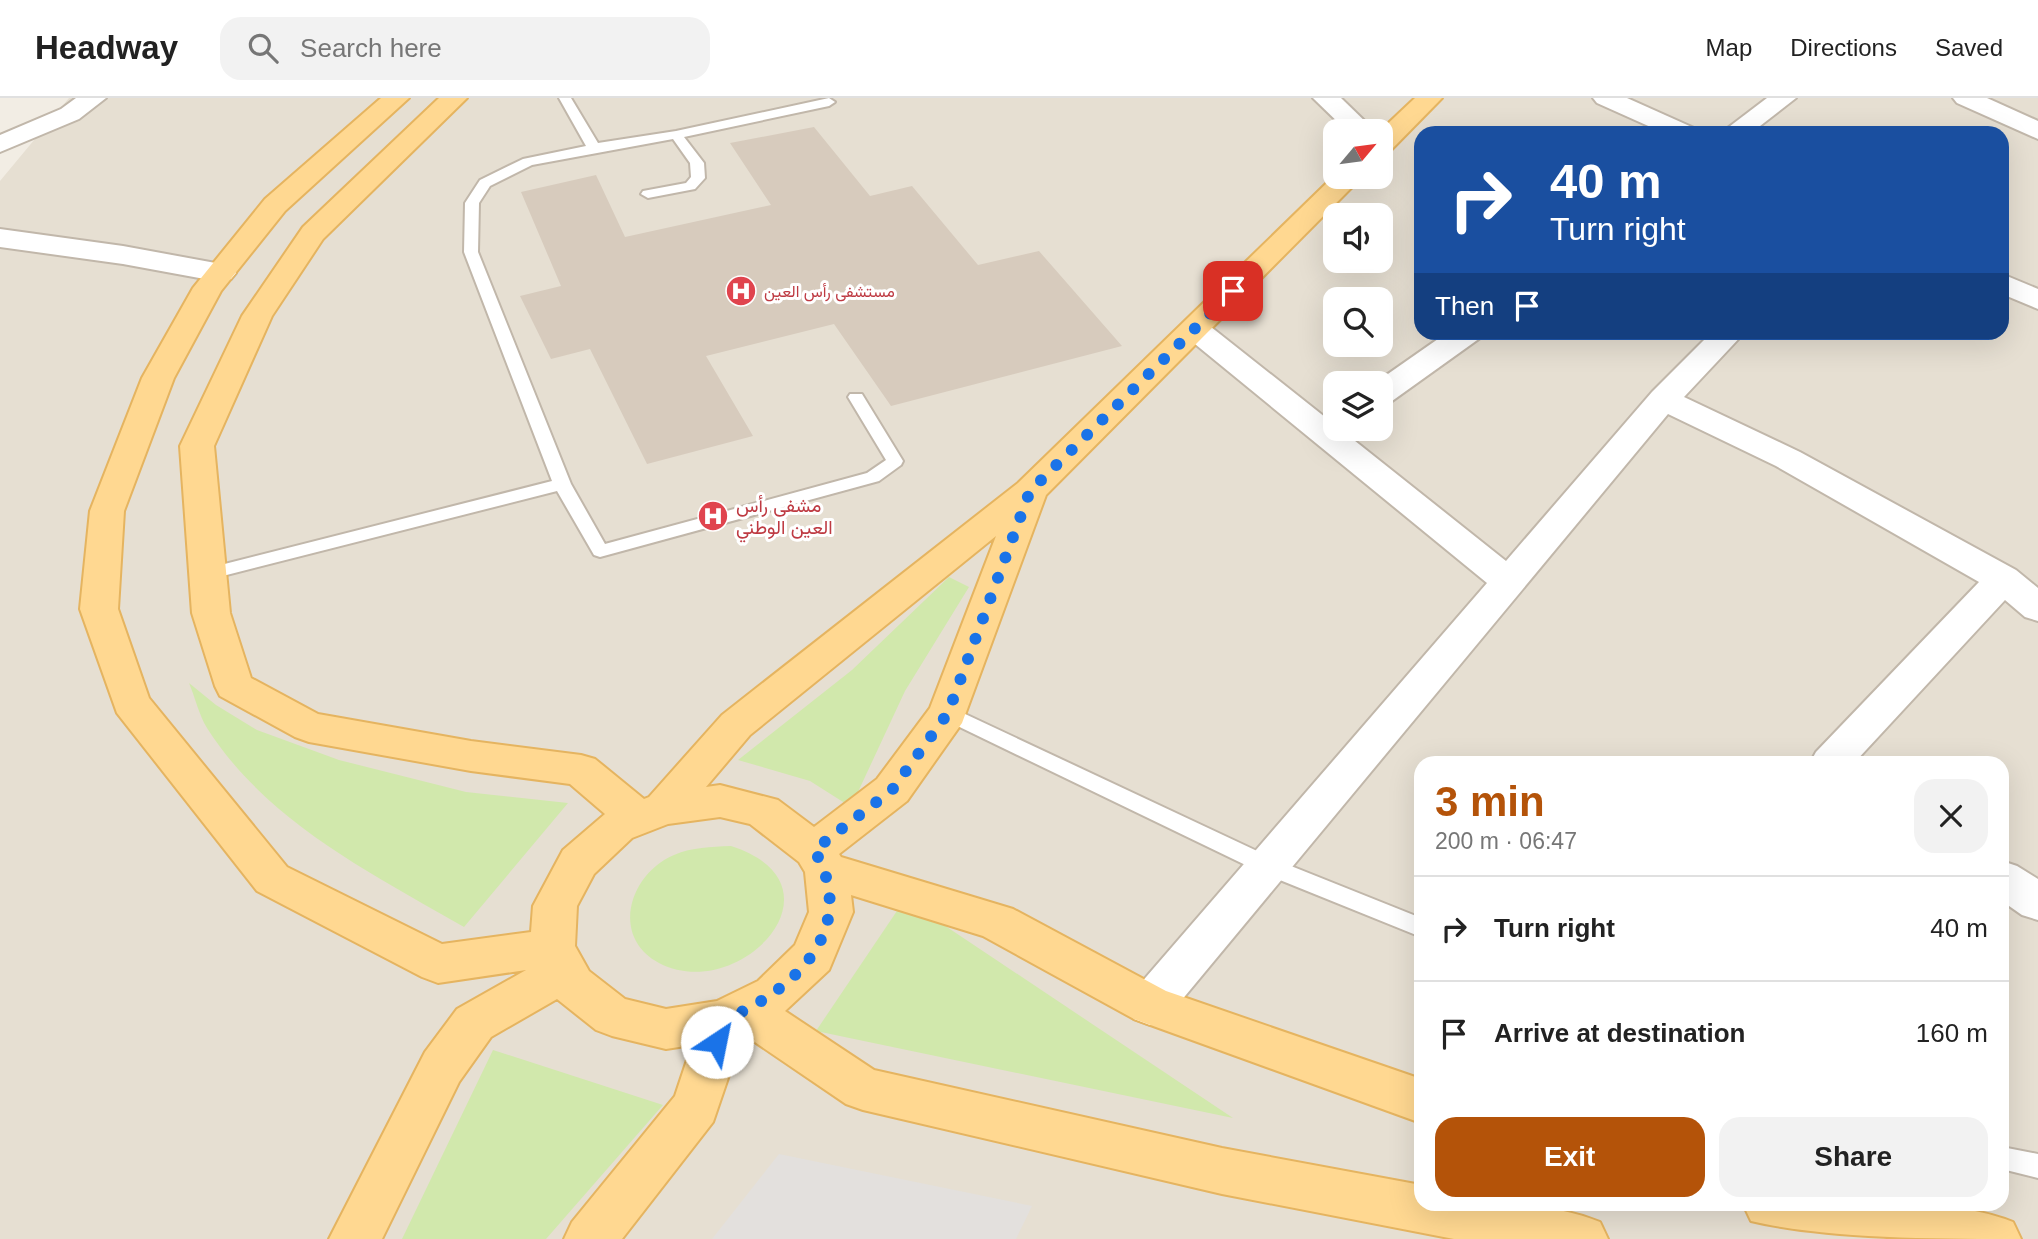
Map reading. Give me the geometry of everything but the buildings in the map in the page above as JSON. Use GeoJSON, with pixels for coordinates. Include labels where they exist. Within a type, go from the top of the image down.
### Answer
{"type":"FeatureCollection","features":[{"type":"Feature","properties":{"kind":"main road"},"geometry":{"type":"LineString","coordinates":[[396,98],[275,205],[208,288],[158,378],[107,511],[99,609],[131,703],[272,879],[438,964],[559,959]]}},
{"type":"Feature","properties":{"kind":"main road"},"geometry":{"type":"LineString","coordinates":[[454,98],[313,233],[257,316],[197,446],[211,613],[234,686],[309,727],[471,756],[581,770],[651,813]]}},
{"type":"Feature","properties":{"kind":"main road"},"geometry":{"type":"LineString","coordinates":[[1393,133],[1429,98]]}},
{"type":"Feature","properties":{"kind":"main road"},"geometry":{"type":"LineString","coordinates":[[651,813],[736,725],[1030,491],[1337,189]]}},
{"type":"Feature","properties":{"kind":"main road"},"geometry":{"type":"LineString","coordinates":[[820,860],[892,790],[948,713],[1030,491]]}},
{"type":"Feature","properties":{"kind":"main road"},"geometry":{"type":"LineString","coordinates":[[820,860],[831,912],[813,957],[774,995],[735,1016],[666,1029],[612,1016],[573,985],[559,959],[555,906],[578,862],[617,826],[651,813],[720,801],[763,811],[820,860],[997,922],[1150,1005],[1414,1099]]}},
{"type":"Feature","properties":{"kind":"main road"},"geometry":{"type":"LineString","coordinates":[[355,1239],[442,1067],[474,1023],[559,959]]}},
{"type":"Feature","properties":{"kind":"main road"},"geometry":{"type":"LineString","coordinates":[[735,1016],[863,1089],[1222,1171],[1476,1224],[1582,1239]]}},
{"type":"Feature","properties":{"kind":"main road"},"geometry":{"type":"LineString","coordinates":[[590,1239],[696,1107],[735,1016]]}},
{"type":"Feature","properties":{"kind":"main road"},"geometry":{"type":"LineString","coordinates":[[1814,1211],[1995,1239]]}},
{"type":"Feature","properties":{"kind":"street"},"geometry":{"type":"LineString","coordinates":[[0,144],[70,114],[93,98]]}},
{"type":"Feature","properties":{"kind":"street"},"geometry":{"type":"LineString","coordinates":[[1326,98],[1349,119]]}},
{"type":"Feature","properties":{"kind":"street"},"geometry":{"type":"LineString","coordinates":[[1606,98],[1669,126]]}},
{"type":"Feature","properties":{"kind":"street"},"geometry":{"type":"LineString","coordinates":[[1744,126],[1783,98]]}},
{"type":"Feature","properties":{"kind":"street"},"geometry":{"type":"LineString","coordinates":[[1966,98],[2038,131]]}},
{"type":"Feature","properties":{"kind":"street"},"geometry":{"type":"LineString","coordinates":[[0,238],[122,255],[221,273]]}},
{"type":"Feature","properties":{"kind":"street"},"geometry":{"type":"LineString","coordinates":[[2009,286],[2038,300]]}},
{"type":"Feature","properties":{"kind":"street"},"geometry":{"type":"LineString","coordinates":[[1195,329],[1323,424]]}},
{"type":"Feature","properties":{"kind":"street"},"geometry":{"type":"LineString","coordinates":[[1393,386],[1458,340]]}},
{"type":"Feature","properties":{"kind":"street"},"geometry":{"type":"LineString","coordinates":[[1150,1005],[1510,583],[1663,399],[1722,340]]}},
{"type":"Feature","properties":{"kind":"street"},"geometry":{"type":"LineString","coordinates":[[1663,399],[1788,459],[2003,579],[2038,608]]}},
{"type":"Feature","properties":{"kind":"street"},"geometry":{"type":"LineString","coordinates":[[1344,441],[1510,583]]}},
{"type":"Feature","properties":{"kind":"street"},"geometry":{"type":"LineString","coordinates":[[1837,756],[2003,579]]}},
{"type":"Feature","properties":{"kind":"street"},"geometry":{"type":"LineString","coordinates":[[2009,883],[2038,902]]}},
{"type":"Feature","properties":{"kind":"lane"},"geometry":{"type":"LineString","coordinates":[[565,98],[594,148]]}},
{"type":"Feature","properties":{"kind":"lane"},"geometry":{"type":"LineString","coordinates":[[828,102],[676,135],[528,162],[485,183],[472,203],[471,252],[562,484],[600,551],[873,477],[895,461],[856,397]]}},
{"type":"Feature","properties":{"kind":"lane"},"geometry":{"type":"LineString","coordinates":[[648,194],[690,186],[698,178],[697,163],[676,135]]}},
{"type":"Feature","properties":{"kind":"lane"},"geometry":{"type":"LineString","coordinates":[[207,574],[562,484]]}},
{"type":"Feature","properties":{"kind":"lane"},"geometry":{"type":"LineString","coordinates":[[948,713],[1268,866],[1414,925]]}},
{"type":"Feature","properties":{"kind":"lane"},"geometry":{"type":"LineString","coordinates":[[2009,1160],[2038,1166]]}},
{"type":"Feature","properties":{"kind":"shaded area"},"geometry":{"type":"Polygon","coordinates":[[[69,98],[2038,98],[2038,1239],[0,1239],[0,181],[69,98]]]}},
{"type":"Feature","properties":{"kind":"shaded area"},"geometry":{"type":"Polygon","coordinates":[[[779,1154],[1032,1206],[1016,1239],[712,1239],[779,1154]]]}},
{"type":"Feature","properties":{"kind":"green space"},"geometry":{"type":"Polygon","coordinates":[[[949,577],[969,587],[905,691],[851,807],[810,781],[738,760],[852,670],[949,577]]]}},
{"type":"Feature","properties":{"kind":"green space"},"geometry":{"type":"Polygon","coordinates":[[[189,683],[216,705],[257,730],[339,760],[466,792],[568,803],[464,927],[323,842],[259,791],[231,761],[207,728],[189,683]]]}},
{"type":"Feature","properties":{"kind":"green space"},"geometry":{"type":"Polygon","coordinates":[[[731,846],[766,864],[782,887],[782,911],[770,935],[749,955],[721,968],[690,972],[659,963],[644,952],[634,938],[630,922],[631,906],[646,876],[658,864],[681,852],[731,846]]]}},
{"type":"Feature","properties":{"kind":"green space"},"geometry":{"type":"Polygon","coordinates":[[[905,899],[1233,1118],[816,1031],[905,899]]]}},
{"type":"Feature","properties":{"kind":"green space"},"geometry":{"type":"Polygon","coordinates":[[[493,1050],[663,1105],[546,1239],[402,1239],[493,1050]]]}},
{"type":"Feature","properties":{"kind":"place","name":"مستشفى رأس العين"},"geometry":{"type":"Point","coordinates":[741,291]}},
{"type":"Feature","properties":{"kind":"place","name":"مشفى رأس العين الوطني"},"geometry":{"type":"Point","coordinates":[713,516]}},
{"type":"Feature","properties":{"kind":"route"},"geometry":{"type":"LineString","coordinates":[[717,1042],[724,1020],[747,1011],[774,995],[813,957],[831,912],[826,870],[814,850],[892,790],[948,713],[1030,491],[1233,291]]}}]}
